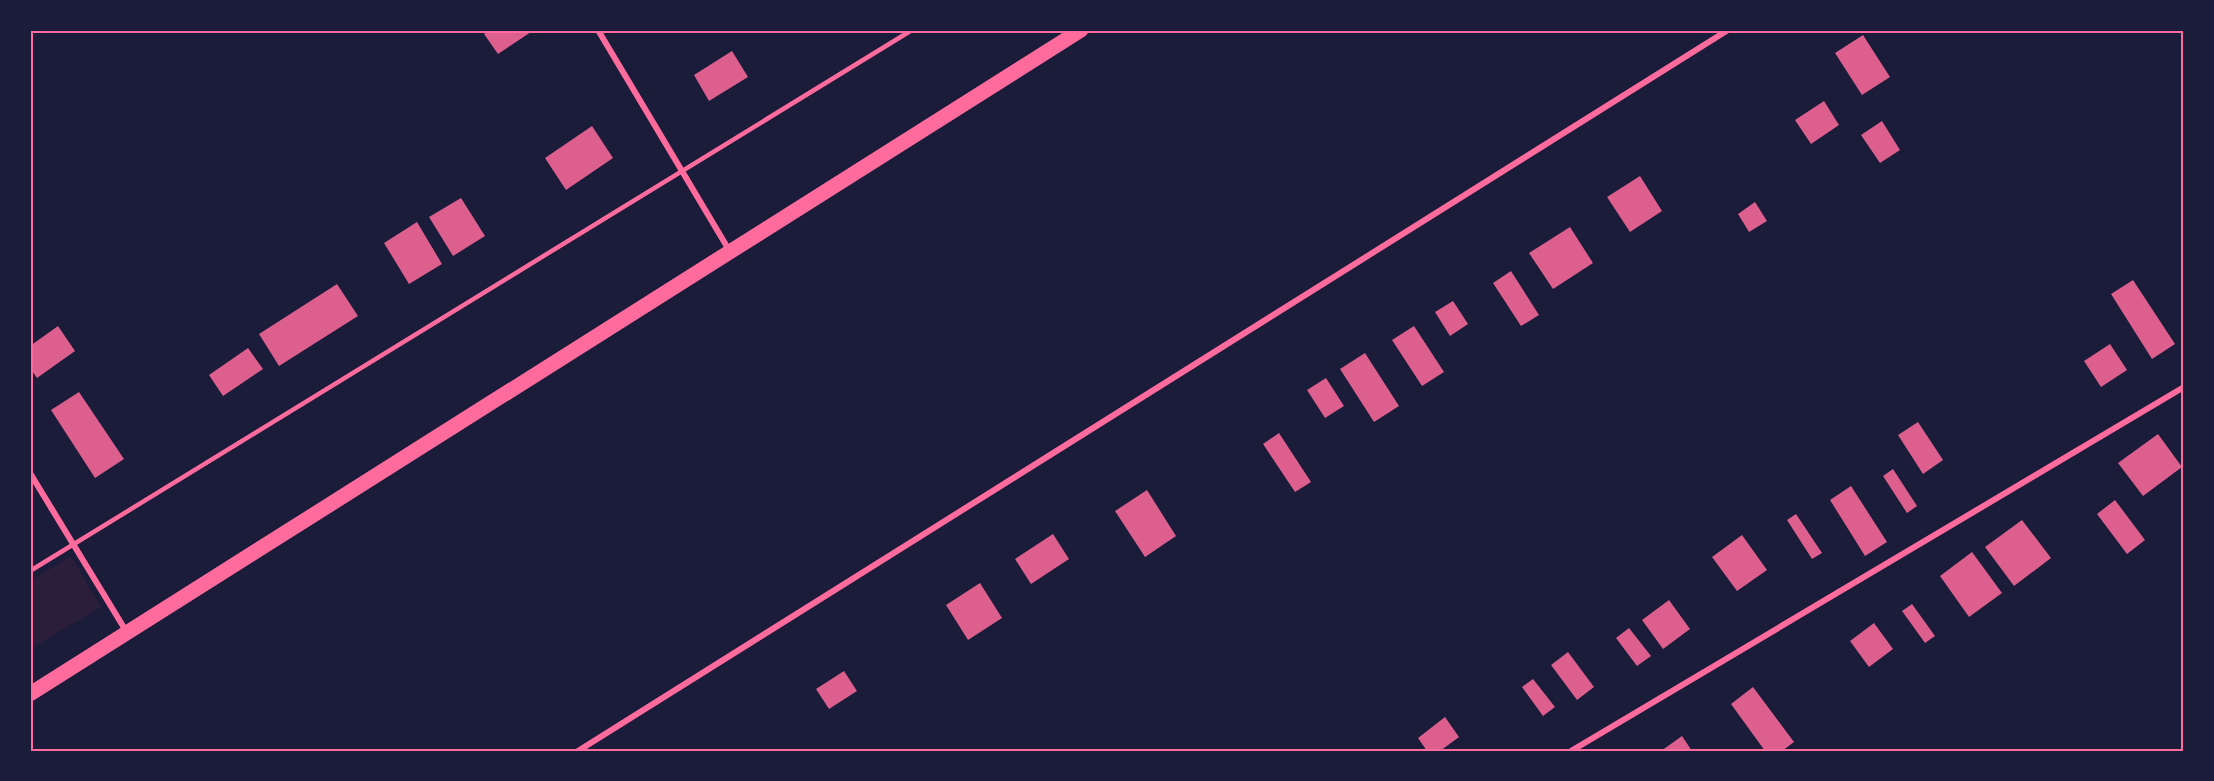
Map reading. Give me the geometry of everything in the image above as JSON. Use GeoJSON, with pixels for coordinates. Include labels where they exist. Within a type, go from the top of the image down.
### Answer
{"type":"FeatureCollection","features":[{"type":"Feature","properties":{"kind":"main road"},"geometry":{"type":"LineString","coordinates":[[30,694],[1081,30]]}},
{"type":"Feature","properties":{"kind":"street"},"geometry":{"type":"LineString","coordinates":[[598,30],[730,250]]}},
{"type":"Feature","properties":{"kind":"street"},"geometry":{"type":"LineString","coordinates":[[578,751],[1728,30]]}},
{"type":"Feature","properties":{"kind":"street"},"geometry":{"type":"LineString","coordinates":[[1571,751],[2184,387]]}},
{"type":"Feature","properties":{"kind":"street"},"geometry":{"type":"LineString","coordinates":[[30,472],[128,634]]}},
{"type":"Feature","properties":{"kind":"lane"},"geometry":{"type":"LineString","coordinates":[[30,571],[912,30]]}},
{"type":"Feature","properties":{"kind":"shaded area"},"geometry":{"type":"Polygon","coordinates":[[[71,556],[101,607],[30,649],[30,581],[71,556]]]}},
{"type":"Feature","properties":{"kind":"building"},"geometry":{"type":"Polygon","coordinates":[[[490,30],[534,30],[498,54],[484,34],[490,30]]]}},
{"type":"Feature","properties":{"kind":"building"},"geometry":{"type":"Polygon","coordinates":[[[1863,35],[1890,77],[1862,95],[1835,53],[1863,35]]]}},
{"type":"Feature","properties":{"kind":"building"},"geometry":{"type":"Polygon","coordinates":[[[732,51],[748,77],[709,101],[694,75],[732,51]]]}},
{"type":"Feature","properties":{"kind":"building"},"geometry":{"type":"Polygon","coordinates":[[[1824,101],[1839,125],[1811,144],[1795,120],[1824,101]]]}},
{"type":"Feature","properties":{"kind":"building"},"geometry":{"type":"Polygon","coordinates":[[[1882,121],[1900,150],[1880,163],[1861,135],[1882,121]]]}},
{"type":"Feature","properties":{"kind":"building"},"geometry":{"type":"Polygon","coordinates":[[[592,126],[613,158],[566,190],[545,158],[592,126]]]}},
{"type":"Feature","properties":{"kind":"building"},"geometry":{"type":"Polygon","coordinates":[[[1640,176],[1662,211],[1630,232],[1607,197],[1640,176]]]}},
{"type":"Feature","properties":{"kind":"building"},"geometry":{"type":"Polygon","coordinates":[[[461,198],[485,236],[453,256],[429,217],[461,198]]]}},
{"type":"Feature","properties":{"kind":"building"},"geometry":{"type":"Polygon","coordinates":[[[1755,202],[1767,221],[1749,232],[1738,214],[1755,202]]]}},
{"type":"Feature","properties":{"kind":"building"},"geometry":{"type":"Polygon","coordinates":[[[417,222],[442,264],[409,284],[384,243],[417,222]]]}},
{"type":"Feature","properties":{"kind":"building"},"geometry":{"type":"Polygon","coordinates":[[[1570,227],[1593,263],[1553,289],[1529,253],[1570,227]]]}},
{"type":"Feature","properties":{"kind":"building"},"geometry":{"type":"Polygon","coordinates":[[[1511,271],[1539,315],[1521,326],[1493,283],[1511,271]]]}},
{"type":"Feature","properties":{"kind":"building"},"geometry":{"type":"Polygon","coordinates":[[[2133,280],[2175,344],[2152,359],[2111,294],[2133,280]]]}},
{"type":"Feature","properties":{"kind":"building"},"geometry":{"type":"Polygon","coordinates":[[[337,284],[358,316],[279,366],[259,334],[337,284]]]}},
{"type":"Feature","properties":{"kind":"building"},"geometry":{"type":"Polygon","coordinates":[[[1453,301],[1468,324],[1450,336],[1435,312],[1453,301]]]}},
{"type":"Feature","properties":{"kind":"building"},"geometry":{"type":"Polygon","coordinates":[[[58,326],[75,351],[37,378],[30,368],[30,346],[58,326]]]}},
{"type":"Feature","properties":{"kind":"building"},"geometry":{"type":"Polygon","coordinates":[[[1414,326],[1444,372],[1422,386],[1392,340],[1414,326]]]}},
{"type":"Feature","properties":{"kind":"building"},"geometry":{"type":"Polygon","coordinates":[[[2110,344],[2127,370],[2101,387],[2084,361],[2110,344]]]}},
{"type":"Feature","properties":{"kind":"building"},"geometry":{"type":"Polygon","coordinates":[[[248,348],[263,369],[223,396],[209,375],[248,348]]]}},
{"type":"Feature","properties":{"kind":"building"},"geometry":{"type":"Polygon","coordinates":[[[1365,353],[1399,406],[1374,422],[1340,369],[1365,353]]]}},
{"type":"Feature","properties":{"kind":"building"},"geometry":{"type":"Polygon","coordinates":[[[1326,378],[1344,406],[1325,418],[1307,390],[1326,378]]]}},
{"type":"Feature","properties":{"kind":"building"},"geometry":{"type":"Polygon","coordinates":[[[79,392],[124,459],[95,478],[51,410],[79,392]]]}},
{"type":"Feature","properties":{"kind":"building"},"geometry":{"type":"Polygon","coordinates":[[[1918,422],[1943,460],[1923,474],[1898,435],[1918,422]]]}},
{"type":"Feature","properties":{"kind":"building"},"geometry":{"type":"Polygon","coordinates":[[[1279,433],[1311,482],[1295,492],[1263,444],[1279,433]]]}},
{"type":"Feature","properties":{"kind":"building"},"geometry":{"type":"Polygon","coordinates":[[[2158,434],[2182,467],[2143,496],[2118,463],[2158,434]]]}},
{"type":"Feature","properties":{"kind":"building"},"geometry":{"type":"Polygon","coordinates":[[[1893,469],[1917,506],[1907,513],[1883,476],[1893,469]]]}},
{"type":"Feature","properties":{"kind":"building"},"geometry":{"type":"Polygon","coordinates":[[[1851,486],[1887,542],[1865,556],[1830,500],[1851,486]]]}},
{"type":"Feature","properties":{"kind":"building"},"geometry":{"type":"Polygon","coordinates":[[[1147,490],[1176,536],[1145,557],[1115,511],[1147,490]]]}},
{"type":"Feature","properties":{"kind":"building"},"geometry":{"type":"Polygon","coordinates":[[[2115,500],[2145,540],[2127,554],[2097,514],[2115,500]]]}},
{"type":"Feature","properties":{"kind":"building"},"geometry":{"type":"Polygon","coordinates":[[[1796,514],[1822,553],[1812,559],[1787,520],[1796,514]]]}},
{"type":"Feature","properties":{"kind":"building"},"geometry":{"type":"Polygon","coordinates":[[[2022,520],[2051,558],[2014,586],[1985,547],[2022,520]]]}},
{"type":"Feature","properties":{"kind":"building"},"geometry":{"type":"Polygon","coordinates":[[[1053,534],[1069,559],[1031,584],[1015,559],[1053,534]]]}},
{"type":"Feature","properties":{"kind":"building"},"geometry":{"type":"Polygon","coordinates":[[[1742,535],[1767,570],[1737,591],[1712,557],[1742,535]]]}},
{"type":"Feature","properties":{"kind":"building"},"geometry":{"type":"Polygon","coordinates":[[[1972,552],[2002,593],[1969,617],[1940,576],[1972,552]]]}},
{"type":"Feature","properties":{"kind":"building"},"geometry":{"type":"Polygon","coordinates":[[[980,583],[1002,618],[968,640],[946,605],[980,583]]]}},
{"type":"Feature","properties":{"kind":"building"},"geometry":{"type":"Polygon","coordinates":[[[1669,600],[1690,629],[1663,649],[1642,620],[1669,600]]]}},
{"type":"Feature","properties":{"kind":"building"},"geometry":{"type":"Polygon","coordinates":[[[1912,604],[1935,636],[1925,643],[1902,611],[1912,604]]]}},
{"type":"Feature","properties":{"kind":"building"},"geometry":{"type":"Polygon","coordinates":[[[1874,623],[1893,649],[1869,667],[1850,641],[1874,623]]]}},
{"type":"Feature","properties":{"kind":"building"},"geometry":{"type":"Polygon","coordinates":[[[1629,628],[1651,656],[1637,666],[1616,638],[1629,628]]]}},
{"type":"Feature","properties":{"kind":"building"},"geometry":{"type":"Polygon","coordinates":[[[1568,652],[1594,687],[1577,700],[1551,665],[1568,652]]]}},
{"type":"Feature","properties":{"kind":"building"},"geometry":{"type":"Polygon","coordinates":[[[844,671],[857,691],[829,709],[816,689],[844,671]]]}},
{"type":"Feature","properties":{"kind":"building"},"geometry":{"type":"Polygon","coordinates":[[[1533,679],[1555,707],[1543,716],[1522,687],[1533,679]]]}},
{"type":"Feature","properties":{"kind":"building"},"geometry":{"type":"Polygon","coordinates":[[[1753,687],[1794,742],[1782,751],[1765,751],[1731,704],[1753,687]]]}},
{"type":"Feature","properties":{"kind":"building"},"geometry":{"type":"Polygon","coordinates":[[[1445,717],[1459,737],[1440,751],[1427,751],[1418,738],[1445,717]]]}},
{"type":"Feature","properties":{"kind":"building"},"geometry":{"type":"Polygon","coordinates":[[[1682,736],[1692,751],[1661,751],[1682,736]]]}}]}
